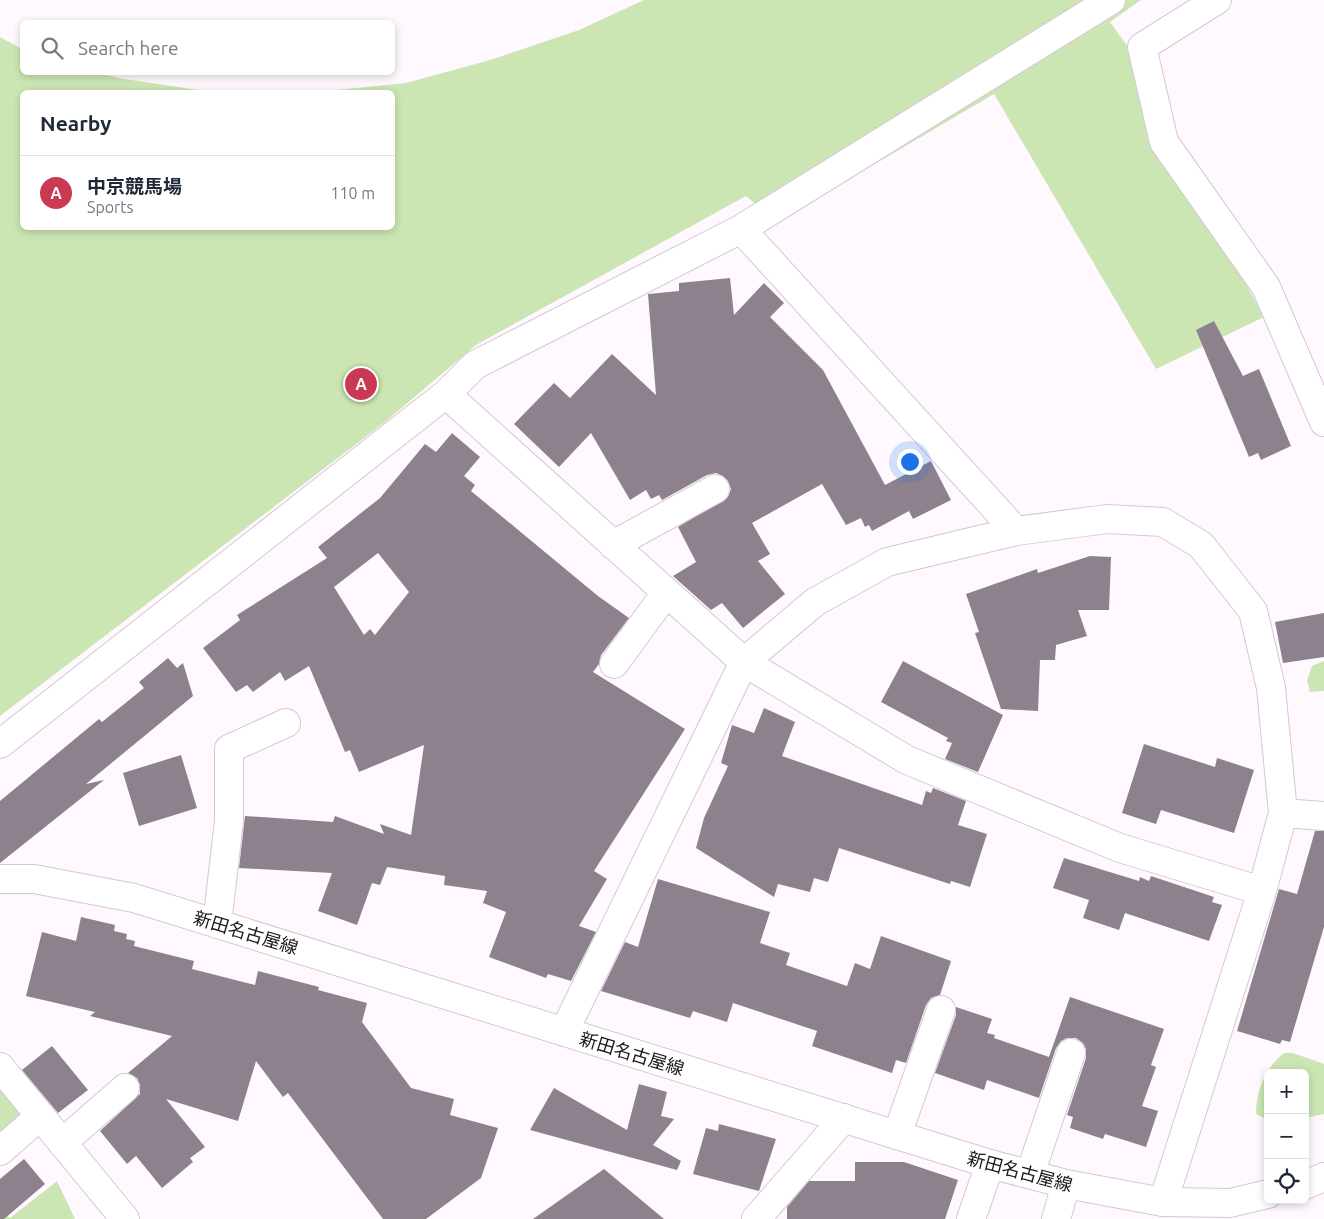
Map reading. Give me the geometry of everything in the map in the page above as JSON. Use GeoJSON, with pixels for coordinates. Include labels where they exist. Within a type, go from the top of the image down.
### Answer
{"type":"FeatureCollection","features":[{"type":"Feature","properties":{"kind":"street"},"geometry":{"type":"LineString","coordinates":[[0,744],[446,394],[475,366],[741,229],[1111,0]]}},
{"type":"Feature","properties":{"kind":"street"},"geometry":{"type":"LineString","coordinates":[[1217,0],[1142,47],[1164,142],[1266,287],[1324,422]]}},
{"type":"Feature","properties":{"kind":"street"},"geometry":{"type":"LineString","coordinates":[[741,229],[1016,532]]}},
{"type":"Feature","properties":{"kind":"street"},"geometry":{"type":"LineString","coordinates":[[446,394],[744,662],[907,760],[1120,848],[1262,891]]}},
{"type":"Feature","properties":{"kind":"street"},"geometry":{"type":"LineString","coordinates":[[614,545],[715,489]]}},
{"type":"Feature","properties":{"kind":"street"},"geometry":{"type":"LineString","coordinates":[[564,1032],[744,662],[815,602],[887,562],[1016,532],[1108,519],[1163,522],[1201,545],[1253,611],[1271,688],[1283,812],[1262,891],[1163,1202]]}},
{"type":"Feature","properties":{"kind":"street"},"geometry":{"type":"LineString","coordinates":[[614,664],[666,593]]}},
{"type":"Feature","properties":{"kind":"street"},"geometry":{"type":"LineString","coordinates":[[217,924],[229,821],[229,749],[286,723]]}},
{"type":"Feature","properties":{"kind":"street"},"geometry":{"type":"LineString","coordinates":[[1283,812],[1324,816]]}},
{"type":"Feature","properties":{"kind":"street","name":"新田名古屋線"},"geometry":{"type":"LineString","coordinates":[[0,879],[34,879],[134,898],[990,1164],[1066,1184],[1163,1202],[1230,1203],[1264,1195]]}},
{"type":"Feature","properties":{"kind":"street"},"geometry":{"type":"LineString","coordinates":[[897,1135],[941,1010]]}},
{"type":"Feature","properties":{"kind":"street"},"geometry":{"type":"LineString","coordinates":[[1030,1174],[1071,1052]]}},
{"type":"Feature","properties":{"kind":"street"},"geometry":{"type":"LineString","coordinates":[[0,1067],[125,1219]]}},
{"type":"Feature","properties":{"kind":"street"},"geometry":{"type":"LineString","coordinates":[[62,1143],[125,1088]]}},
{"type":"Feature","properties":{"kind":"street"},"geometry":{"type":"LineString","coordinates":[[0,1151],[40,1116]]}},
{"type":"Feature","properties":{"kind":"street"},"geometry":{"type":"LineString","coordinates":[[756,1219],[844,1118]]}},
{"type":"Feature","properties":{"kind":"street"},"geometry":{"type":"LineString","coordinates":[[971,1219],[990,1164]]}},
{"type":"Feature","properties":{"kind":"street"},"geometry":{"type":"LineString","coordinates":[[1309,1183],[1324,1177]]}},
{"type":"Feature","properties":{"kind":"street"},"geometry":{"type":"LineString","coordinates":[[1056,1219],[1066,1184]]}},
{"type":"Feature","properties":{"kind":"green space"},"geometry":{"type":"Polygon","coordinates":[[[644,0],[1141,0],[1110,22],[1128,47],[1149,143],[1239,271],[1264,317],[1156,369],[994,94],[776,222],[746,196],[476,345],[385,422],[0,716],[0,37],[20,48],[20,75],[107,75],[198,90],[20,90],[20,230],[395,230],[395,90],[337,90],[406,83],[490,60],[579,30],[644,0]]]}},
{"type":"Feature","properties":{"kind":"green space"},"geometry":{"type":"Polygon","coordinates":[[[1324,661],[1324,691],[1310,692],[1307,680],[1312,666],[1324,661]]]}},
{"type":"Feature","properties":{"kind":"green space"},"geometry":{"type":"Polygon","coordinates":[[[1284,1053],[1293,1053],[1324,1064],[1324,1114],[1309,1117],[1309,1069],[1269,1069],[1284,1053]]]}},
{"type":"Feature","properties":{"kind":"green space"},"geometry":{"type":"Polygon","coordinates":[[[1264,1078],[1264,1118],[1256,1114],[1256,1105],[1264,1078]]]}},
{"type":"Feature","properties":{"kind":"green space"},"geometry":{"type":"Polygon","coordinates":[[[0,1080],[31,1116],[0,1143],[0,1080]]]}},
{"type":"Feature","properties":{"kind":"green space"},"geometry":{"type":"Polygon","coordinates":[[[57,1181],[75,1219],[0,1219],[0,1211],[10,1218],[57,1181]]]}},
{"type":"Feature","properties":{"kind":"building"},"geometry":{"type":"Polygon","coordinates":[[[730,278],[734,315],[764,283],[784,303],[770,317],[823,370],[885,485],[931,461],[951,500],[913,519],[909,511],[872,531],[869,525],[865,527],[861,518],[846,525],[822,484],[752,523],[770,554],[758,561],[785,594],[743,628],[722,603],[711,610],[673,576],[696,562],[678,527],[728,497],[731,489],[728,481],[723,476],[716,473],[707,475],[662,500],[659,495],[651,499],[646,490],[630,500],[591,433],[559,467],[514,424],[554,383],[570,398],[612,354],[656,395],[648,294],[679,291],[679,283],[730,278]]]}},
{"type":"Feature","properties":{"kind":"building"},"geometry":{"type":"Polygon","coordinates":[[[1214,321],[1243,376],[1259,369],[1291,446],[1261,460],[1258,453],[1249,457],[1196,330],[1214,321]]]}},
{"type":"Feature","properties":{"kind":"building"},"geometry":{"type":"Polygon","coordinates":[[[452,433],[480,457],[464,476],[475,485],[471,491],[598,596],[629,618],[601,655],[599,664],[593,672],[685,729],[594,871],[607,879],[579,926],[596,932],[571,981],[548,974],[546,978],[489,957],[506,912],[483,903],[487,891],[444,885],[445,876],[387,867],[380,885],[372,883],[357,925],[318,911],[332,873],[239,868],[245,816],[333,822],[335,816],[384,834],[380,824],[411,835],[424,745],[359,772],[350,750],[345,752],[309,666],[285,681],[280,672],[253,692],[247,685],[236,692],[203,648],[240,620],[237,615],[327,558],[318,547],[380,498],[425,444],[436,452],[452,433]],[[378,553],[334,587],[364,635],[370,629],[375,635],[409,592],[378,553]]]}},
{"type":"Feature","properties":{"kind":"building"},"geometry":{"type":"Polygon","coordinates":[[[1090,556],[1111,557],[1109,610],[1078,610],[1087,636],[1056,645],[1055,660],[1040,660],[1038,711],[1001,709],[975,633],[979,632],[966,594],[1037,569],[1038,573],[1090,556]]]}},
{"type":"Feature","properties":{"kind":"building"},"geometry":{"type":"Polygon","coordinates":[[[1324,613],[1324,657],[1283,663],[1275,622],[1324,613]]]}},
{"type":"Feature","properties":{"kind":"building"},"geometry":{"type":"Polygon","coordinates":[[[168,658],[177,668],[183,663],[193,696],[86,784],[104,780],[0,863],[0,801],[99,719],[102,722],[144,688],[139,682],[168,658]]]}},
{"type":"Feature","properties":{"kind":"building"},"geometry":{"type":"Polygon","coordinates":[[[903,661],[1003,715],[978,772],[945,759],[952,743],[946,741],[948,738],[881,702],[903,661]]]}},
{"type":"Feature","properties":{"kind":"building"},"geometry":{"type":"Polygon","coordinates":[[[764,708],[795,722],[782,756],[922,805],[926,791],[931,793],[933,788],[966,801],[958,825],[987,834],[970,887],[951,881],[950,884],[839,848],[828,882],[814,878],[810,892],[778,884],[774,897],[696,848],[704,818],[728,766],[721,763],[732,725],[754,733],[764,708]]]}},
{"type":"Feature","properties":{"kind":"building"},"geometry":{"type":"Polygon","coordinates":[[[1144,744],[1215,767],[1217,758],[1254,770],[1234,833],[1161,810],[1156,824],[1122,813],[1144,744]]]}},
{"type":"Feature","properties":{"kind":"building"},"geometry":{"type":"Polygon","coordinates":[[[181,755],[197,808],[139,826],[123,773],[181,755]]]}},
{"type":"Feature","properties":{"kind":"building"},"geometry":{"type":"Polygon","coordinates":[[[1315,831],[1324,831],[1324,927],[1290,1042],[1282,1040],[1280,1044],[1237,1031],[1279,889],[1297,894],[1315,831]]]}},
{"type":"Feature","properties":{"kind":"building"},"geometry":{"type":"Polygon","coordinates":[[[1064,858],[1139,881],[1140,877],[1149,881],[1151,876],[1214,897],[1212,902],[1222,905],[1209,941],[1125,913],[1119,930],[1083,918],[1089,900],[1053,888],[1064,858]]]}},
{"type":"Feature","properties":{"kind":"building"},"geometry":{"type":"Polygon","coordinates":[[[658,879],[770,912],[760,943],[790,953],[786,965],[847,986],[855,963],[870,969],[881,936],[951,961],[940,995],[931,998],[926,1005],[906,1063],[896,1060],[892,1073],[812,1046],[817,1031],[733,1003],[727,1022],[693,1011],[690,1018],[601,991],[625,942],[638,947],[658,879]]]}},
{"type":"Feature","properties":{"kind":"building"},"geometry":{"type":"Polygon","coordinates":[[[81,917],[115,925],[114,931],[127,934],[126,939],[135,941],[134,946],[194,961],[192,969],[255,985],[258,971],[319,987],[318,990],[367,1003],[362,1022],[411,1088],[454,1099],[450,1115],[498,1128],[481,1178],[426,1219],[383,1219],[288,1093],[283,1097],[256,1061],[238,1121],[166,1099],[205,1147],[190,1158],[193,1162],[162,1188],[136,1156],[127,1164],[100,1131],[140,1094],[140,1085],[137,1078],[128,1073],[172,1036],[90,1016],[95,1012],[26,996],[42,932],[76,941],[81,917]]]}},
{"type":"Feature","properties":{"kind":"building"},"geometry":{"type":"Polygon","coordinates":[[[1070,997],[1164,1029],[1151,1065],[1156,1067],[1142,1106],[1158,1111],[1146,1147],[1105,1134],[1103,1139],[1070,1128],[1073,1117],[1067,1115],[1086,1058],[1086,1049],[1083,1043],[1076,1038],[1067,1038],[1061,1041],[1056,1048],[1039,1098],[987,1080],[984,1090],[935,1073],[956,1015],[956,1007],[992,1019],[987,1033],[995,1035],[994,1038],[1049,1057],[1070,997]]]}},
{"type":"Feature","properties":{"kind":"building"},"geometry":{"type":"Polygon","coordinates":[[[52,1046],[88,1090],[58,1113],[22,1070],[52,1046]]]}},
{"type":"Feature","properties":{"kind":"building"},"geometry":{"type":"Polygon","coordinates":[[[639,1084],[667,1092],[661,1116],[674,1119],[653,1145],[681,1161],[677,1170],[530,1130],[554,1088],[627,1130],[639,1084]]]}},
{"type":"Feature","properties":{"kind":"building"},"geometry":{"type":"Polygon","coordinates":[[[719,1124],[776,1139],[759,1191],[693,1174],[706,1128],[718,1131],[719,1124]]]}},
{"type":"Feature","properties":{"kind":"building"},"geometry":{"type":"Polygon","coordinates":[[[24,1159],[45,1184],[4,1219],[0,1219],[0,1179],[24,1159]]]}},
{"type":"Feature","properties":{"kind":"building"},"geometry":{"type":"Polygon","coordinates":[[[855,1162],[904,1162],[958,1180],[945,1219],[787,1219],[787,1207],[809,1181],[855,1181],[855,1162]]]}},
{"type":"Feature","properties":{"kind":"building"},"geometry":{"type":"Polygon","coordinates":[[[604,1169],[664,1219],[533,1219],[604,1169]]]}},
{"type":"Feature","properties":{"kind":"place","name":"中京競馬場"},"geometry":{"type":"Point","coordinates":[361,384]}}]}
